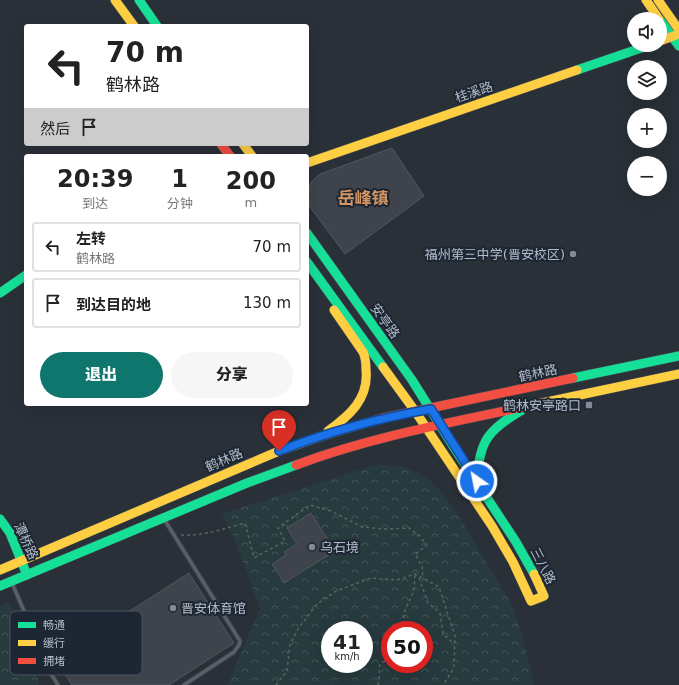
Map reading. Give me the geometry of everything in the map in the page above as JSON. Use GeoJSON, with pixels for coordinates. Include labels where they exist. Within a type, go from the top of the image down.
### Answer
{"type":"FeatureCollection","features":[{"type":"Feature","properties":{"kind":"main road"},"geometry":{"type":"LineString","coordinates":[[115,0],[133,24]]}},
{"type":"Feature","properties":{"kind":"main road"},"geometry":{"type":"LineString","coordinates":[[138,0],[156,24]]}},
{"type":"Feature","properties":{"kind":"main road"},"geometry":{"type":"LineString","coordinates":[[646,0],[655,12]]}},
{"type":"Feature","properties":{"kind":"main road"},"geometry":{"type":"LineString","coordinates":[[658,0],[679,30]]}},
{"type":"Feature","properties":{"kind":"main road"},"geometry":{"type":"LineString","coordinates":[[667,26],[676,35],[679,46]]}},
{"type":"Feature","properties":{"kind":"main road","name":"桂溪路"},"geometry":{"type":"LineString","coordinates":[[309,162],[630,52]]}},
{"type":"Feature","properties":{"kind":"main road","name":"安亭路"},"geometry":{"type":"LineString","coordinates":[[309,236],[412,380],[440,425]]}},
{"type":"Feature","properties":{"kind":"main road"},"geometry":{"type":"LineString","coordinates":[[309,265],[416,411],[426,428]]}},
{"type":"Feature","properties":{"kind":"main road"},"geometry":{"type":"LineString","coordinates":[[316,275],[321,291],[363,351],[367,376],[366,387],[358,406],[341,422],[320,437]]}},
{"type":"Feature","properties":{"kind":"main road"},"geometry":{"type":"LineString","coordinates":[[0,293],[24,276]]}},
{"type":"Feature","properties":{"kind":"main road","name":"鹤林路"},"geometry":{"type":"LineString","coordinates":[[0,570],[279,451],[320,437],[383,418],[679,356]]}},
{"type":"Feature","properties":{"kind":"main road"},"geometry":{"type":"LineString","coordinates":[[0,586],[247,483],[317,457],[359,444],[426,428],[679,374]]}},
{"type":"Feature","properties":{"kind":"main road"},"geometry":{"type":"LineString","coordinates":[[477,481],[479,455],[489,434],[513,415],[530,406]]}},
{"type":"Feature","properties":{"kind":"main road","name":"三八路"},"geometry":{"type":"LineString","coordinates":[[426,428],[492,526],[513,562],[531,601],[544,596],[516,542],[440,425]]}},
{"type":"Feature","properties":{"kind":"main road","name":"潭桥路"},"geometry":{"type":"LineString","coordinates":[[0,519],[10,533],[27,575]]}},
{"type":"Feature","properties":{"kind":"lane"},"geometry":{"type":"LineString","coordinates":[[163,518],[240,641],[234,652],[184,685]]}},
{"type":"Feature","properties":{"kind":"lane"},"geometry":{"type":"LineString","coordinates":[[11,582],[24,611]]}},
{"type":"Feature","properties":{"kind":"lane"},"geometry":{"type":"LineString","coordinates":[[52,675],[58,685]]}},
{"type":"Feature","properties":{"kind":"path"},"geometry":{"type":"LineString","coordinates":[[175,535],[210,533],[245,523],[254,558],[285,541],[278,528],[310,505],[331,511],[362,527],[385,529],[409,528],[422,537],[426,546],[415,554],[422,566],[423,579]]}},
{"type":"Feature","properties":{"kind":"path"},"geometry":{"type":"LineString","coordinates":[[415,574],[439,587],[455,636],[454,668],[443,685]]}},
{"type":"Feature","properties":{"kind":"path"},"geometry":{"type":"LineString","coordinates":[[403,621],[404,610],[414,591],[415,574]]}},
{"type":"Feature","properties":{"kind":"path"},"geometry":{"type":"LineString","coordinates":[[276,685],[287,670],[290,644],[298,628],[317,604],[336,591],[371,578],[397,580],[415,574]]}},
{"type":"Feature","properties":{"kind":"path"},"geometry":{"type":"LineString","coordinates":[[419,577],[428,603],[440,612],[443,634],[454,644]]}},
{"type":"Feature","properties":{"kind":"path"},"geometry":{"type":"LineString","coordinates":[[378,685],[381,663]]}},
{"type":"Feature","properties":{"kind":"green space"},"geometry":{"type":"Polygon","coordinates":[[[374,465],[402,467],[414,471],[426,478],[445,497],[504,590],[511,604],[522,637],[533,685],[227,685],[260,609],[234,538],[222,514],[374,465]]]}},
{"type":"Feature","properties":{"kind":"green space"},"geometry":{"type":"Polygon","coordinates":[[[9,602],[13,611],[10,611],[10,675],[37,675],[39,685],[0,685],[0,606],[9,602]]]}},
{"type":"Feature","properties":{"kind":"building"},"geometry":{"type":"Polygon","coordinates":[[[392,148],[424,196],[345,254],[310,207],[310,185],[312,181],[320,174],[392,148]]]}},
{"type":"Feature","properties":{"kind":"building","name":"乌石境"},"geometry":{"type":"Polygon","coordinates":[[[311,513],[335,551],[284,583],[272,564],[286,555],[284,552],[297,544],[287,528],[311,513]]]}},
{"type":"Feature","properties":{"kind":"building","name":"晋安体育馆"},"geometry":{"type":"Polygon","coordinates":[[[189,573],[234,643],[169,685],[72,685],[65,675],[142,675],[142,611],[130,611],[189,573]]]}},
{"type":"Feature","properties":{"kind":"traffic: fast"},"geometry":{"type":"LineString","coordinates":[[139,0],[156,24]]}},
{"type":"Feature","properties":{"kind":"traffic: fast"},"geometry":{"type":"LineString","coordinates":[[667,30],[679,46]]}},
{"type":"Feature","properties":{"kind":"traffic: fast"},"geometry":{"type":"LineString","coordinates":[[577,70],[630,52]]}},
{"type":"Feature","properties":{"kind":"traffic: fast"},"geometry":{"type":"LineString","coordinates":[[309,236],[412,380],[516,542],[534,574]]}},
{"type":"Feature","properties":{"kind":"traffic: fast"},"geometry":{"type":"LineString","coordinates":[[309,265],[383,367]]}},
{"type":"Feature","properties":{"kind":"traffic: fast"},"geometry":{"type":"LineString","coordinates":[[0,293],[24,276]]}},
{"type":"Feature","properties":{"kind":"traffic: fast"},"geometry":{"type":"LineString","coordinates":[[573,378],[679,356]]}},
{"type":"Feature","properties":{"kind":"traffic: fast"},"geometry":{"type":"LineString","coordinates":[[477,481],[480,456],[483,446],[488,438],[501,424],[522,410]]}},
{"type":"Feature","properties":{"kind":"traffic: fast"},"geometry":{"type":"LineString","coordinates":[[0,586],[247,483],[296,465]]}},
{"type":"Feature","properties":{"kind":"traffic: fast"},"geometry":{"type":"LineString","coordinates":[[0,519],[10,533],[27,575]]}},
{"type":"Feature","properties":{"kind":"traffic: slow"},"geometry":{"type":"LineString","coordinates":[[115,0],[133,24]]}},
{"type":"Feature","properties":{"kind":"traffic: slow"},"geometry":{"type":"LineString","coordinates":[[646,0],[654,12]]}},
{"type":"Feature","properties":{"kind":"traffic: slow"},"geometry":{"type":"LineString","coordinates":[[658,0],[679,30]]}},
{"type":"Feature","properties":{"kind":"traffic: slow"},"geometry":{"type":"LineString","coordinates":[[667,38],[676,35]]}},
{"type":"Feature","properties":{"kind":"traffic: slow"},"geometry":{"type":"LineString","coordinates":[[309,162],[577,70]]}},
{"type":"Feature","properties":{"kind":"traffic: slow"},"geometry":{"type":"LineString","coordinates":[[244,146],[250,154]]}},
{"type":"Feature","properties":{"kind":"traffic: slow"},"geometry":{"type":"LineString","coordinates":[[328,431],[350,413],[356,406],[361,398],[366,380],[365,356],[334,310]]}},
{"type":"Feature","properties":{"kind":"traffic: slow"},"geometry":{"type":"LineString","coordinates":[[383,367],[415,411],[492,526],[513,562],[531,601],[544,596],[534,574]]}},
{"type":"Feature","properties":{"kind":"traffic: slow"},"geometry":{"type":"LineString","coordinates":[[542,403],[679,374]]}},
{"type":"Feature","properties":{"kind":"traffic: slow"},"geometry":{"type":"LineString","coordinates":[[0,570],[279,451],[322,436]]}},
{"type":"Feature","properties":{"kind":"traffic: jam"},"geometry":{"type":"LineString","coordinates":[[222,146],[228,154]]}},
{"type":"Feature","properties":{"kind":"traffic: jam"},"geometry":{"type":"LineString","coordinates":[[322,436],[383,418],[573,378]]}},
{"type":"Feature","properties":{"kind":"traffic: jam"},"geometry":{"type":"LineString","coordinates":[[296,465],[326,454],[387,437],[542,403]]}},
{"type":"Feature","properties":{"kind":"place","name":"福州第三中学(晋安校区)"},"geometry":{"type":"Point","coordinates":[573,254]}},
{"type":"Feature","properties":{"kind":"place","name":"鹤林安亭路口"},"geometry":{"type":"Point","coordinates":[589,405]}},
{"type":"Feature","properties":{"kind":"place","name":"乌石境"},"geometry":{"type":"Point","coordinates":[312,547]}},
{"type":"Feature","properties":{"kind":"place","name":"晋安体育馆"},"geometry":{"type":"Point","coordinates":[173,608]}},
{"type":"Feature","properties":{"kind":"district","name":"岳峰镇"},"geometry":{"type":"Point","coordinates":[363,198]}},
{"type":"Feature","properties":{"kind":"route"},"geometry":{"type":"LineString","coordinates":[[279,451],[383,418],[431,409],[477,481]]}}]}
